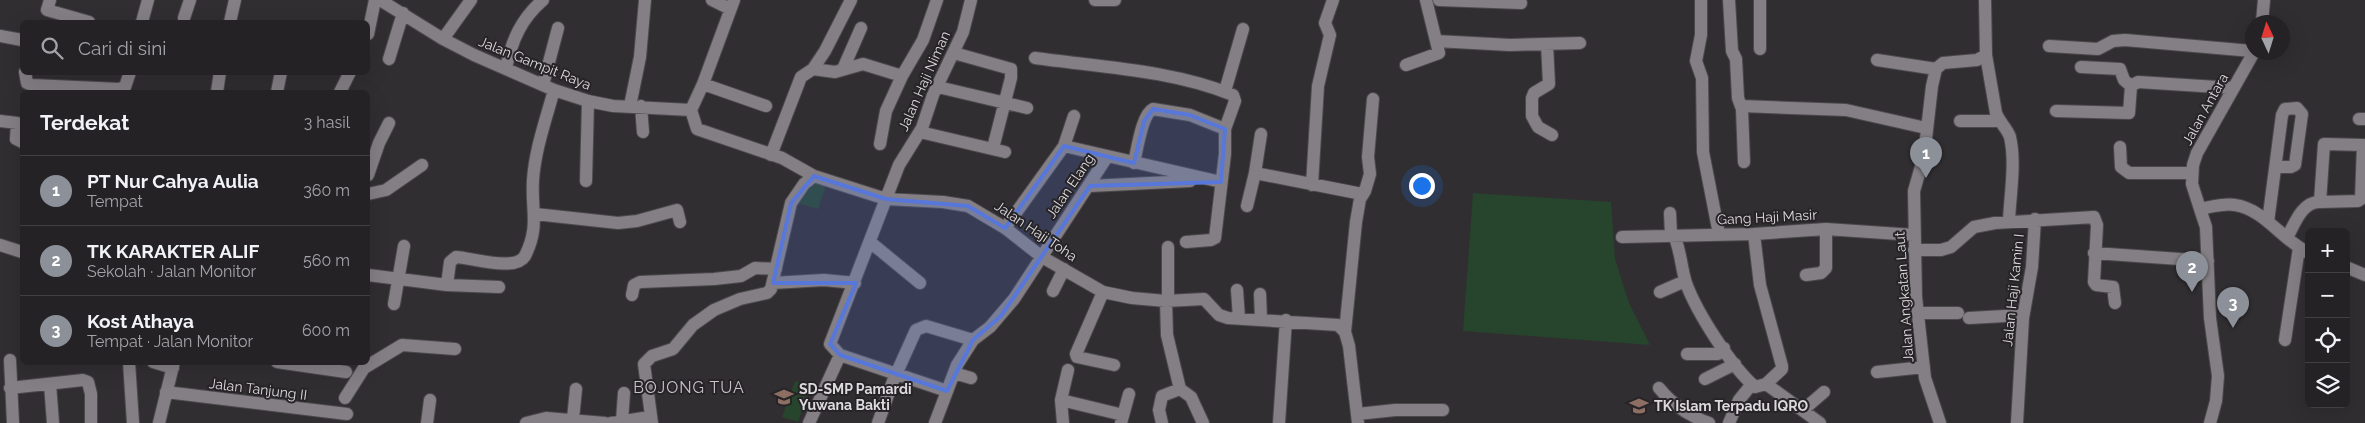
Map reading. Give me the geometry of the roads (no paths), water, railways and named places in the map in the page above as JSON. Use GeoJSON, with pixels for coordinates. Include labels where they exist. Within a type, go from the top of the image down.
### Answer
{"type":"FeatureCollection","features":[{"type":"Feature","properties":{"kind":"street"},"geometry":{"type":"LineString","coordinates":[[143,20],[148,0]]}},
{"type":"Feature","properties":{"kind":"street"},"geometry":{"type":"LineString","coordinates":[[184,18],[190,0]]}},
{"type":"Feature","properties":{"kind":"street"},"geometry":{"type":"LineString","coordinates":[[230,20],[235,0]]}},
{"type":"Feature","properties":{"kind":"street"},"geometry":{"type":"LineString","coordinates":[[370,24],[375,0]]}},
{"type":"Feature","properties":{"kind":"street","name":"Jalan Gampit Raya"},"geometry":{"type":"LineString","coordinates":[[380,0],[403,12],[443,39],[470,53],[549,87],[588,101],[613,106],[691,110]]}},
{"type":"Feature","properties":{"kind":"street"},"geometry":{"type":"LineString","coordinates":[[443,39],[471,0]]}},
{"type":"Feature","properties":{"kind":"street"},"geometry":{"type":"LineString","coordinates":[[506,68],[511,46],[518,30],[526,17],[543,0]]}},
{"type":"Feature","properties":{"kind":"street"},"geometry":{"type":"LineString","coordinates":[[643,132],[635,106],[645,0]]}},
{"type":"Feature","properties":{"kind":"street"},"geometry":{"type":"LineString","coordinates":[[691,110],[703,84],[732,4],[712,0]]}},
{"type":"Feature","properties":{"kind":"street"},"geometry":{"type":"LineString","coordinates":[[770,155],[801,77],[813,69],[825,51],[850,0]]}},
{"type":"Feature","properties":{"kind":"street"},"geometry":{"type":"LineString","coordinates":[[880,144],[888,104],[902,76],[924,40],[937,0]]}},
{"type":"Feature","properties":{"kind":"street","name":"Jalan Haji Niman"},"geometry":{"type":"LineString","coordinates":[[840,355],[830,344],[855,283],[898,165],[920,132],[963,32],[971,0]]}},
{"type":"Feature","properties":{"kind":"street"},"geometry":{"type":"LineString","coordinates":[[1095,0],[1115,0]]}},
{"type":"Feature","properties":{"kind":"street"},"geometry":{"type":"LineString","coordinates":[[1312,185],[1318,86],[1330,34],[1325,23],[1333,0]]}},
{"type":"Feature","properties":{"kind":"street"},"geometry":{"type":"LineString","coordinates":[[1406,65],[1439,54],[1426,0]]}},
{"type":"Feature","properties":{"kind":"street"},"geometry":{"type":"LineString","coordinates":[[1439,0],[1521,3]]}},
{"type":"Feature","properties":{"kind":"street"},"geometry":{"type":"LineString","coordinates":[[1701,0],[1700,36],[1696,61],[1702,78],[1703,152],[1719,234]]}},
{"type":"Feature","properties":{"kind":"street"},"geometry":{"type":"LineString","coordinates":[[1729,0],[1732,51],[1736,59],[1738,98],[1742,106],[1744,162]]}},
{"type":"Feature","properties":{"kind":"street"},"geometry":{"type":"LineString","coordinates":[[1760,0],[1760,49]]}},
{"type":"Feature","properties":{"kind":"street"},"geometry":{"type":"LineString","coordinates":[[1985,0],[1986,55],[1999,121],[2009,134],[2011,147],[2009,221]]}},
{"type":"Feature","properties":{"kind":"street"},"geometry":{"type":"LineString","coordinates":[[2263,15],[2264,0]]}},
{"type":"Feature","properties":{"kind":"street"},"geometry":{"type":"LineString","coordinates":[[48,5],[84,20]]}},
{"type":"Feature","properties":{"kind":"street"},"geometry":{"type":"LineString","coordinates":[[389,59],[403,12]]}},
{"type":"Feature","properties":{"kind":"street"},"geometry":{"type":"LineString","coordinates":[[447,285],[450,262],[456,257],[513,264],[522,260],[528,248],[535,227],[533,179],[543,128],[558,28]]}},
{"type":"Feature","properties":{"kind":"street"},"geometry":{"type":"LineString","coordinates":[[844,69],[861,28]]}},
{"type":"Feature","properties":{"kind":"street"},"geometry":{"type":"LineString","coordinates":[[1225,91],[1243,29]]}},
{"type":"Feature","properties":{"kind":"street"},"geometry":{"type":"LineString","coordinates":[[0,36],[20,40]]}},
{"type":"Feature","properties":{"kind":"street"},"geometry":{"type":"LineString","coordinates":[[2049,46],[2098,49],[2113,41],[2125,40],[2245,51]]}},
{"type":"Feature","properties":{"kind":"street"},"geometry":{"type":"LineString","coordinates":[[1436,41],[1510,45],[1580,43]]}},
{"type":"Feature","properties":{"kind":"street"},"geometry":{"type":"LineString","coordinates":[[1547,44],[1549,84],[1534,93],[1532,98],[1532,116],[1538,127],[1552,135]]}},
{"type":"Feature","properties":{"kind":"street"},"geometry":{"type":"LineString","coordinates":[[920,132],[999,150],[1005,103],[1012,72],[1008,66],[954,53]]}},
{"type":"Feature","properties":{"kind":"street"},"geometry":{"type":"LineString","coordinates":[[1878,60],[1936,69],[1943,63],[1977,60],[1986,55]]}},
{"type":"Feature","properties":{"kind":"street"},"geometry":{"type":"LineString","coordinates":[[1035,58],[1146,73],[1225,91],[1233,95],[1235,101],[1225,129],[1215,238],[1186,242]]}},
{"type":"Feature","properties":{"kind":"street","name":"Jalan Antara"},"geometry":{"type":"LineString","coordinates":[[2210,423],[2216,401],[2218,376],[2210,318],[2206,227],[2192,184],[2192,173],[2197,153],[2249,60]]}},
{"type":"Feature","properties":{"kind":"street"},"geometry":{"type":"LineString","coordinates":[[813,69],[831,72],[863,64],[902,76]]}},
{"type":"Feature","properties":{"kind":"street"},"geometry":{"type":"LineString","coordinates":[[2081,67],[2120,69],[2124,80],[2131,86]]}},
{"type":"Feature","properties":{"kind":"street","name":"Jalan Angkatan Laut"},"geometry":{"type":"LineString","coordinates":[[1936,69],[1922,166],[1914,191],[1914,250],[1924,367],[1929,393],[1940,423]]}},
{"type":"Feature","properties":{"kind":"street"},"geometry":{"type":"LineString","coordinates":[[26,75],[27,83],[32,85],[119,89],[125,87],[129,75]]}},
{"type":"Feature","properties":{"kind":"street"},"geometry":{"type":"LineString","coordinates":[[217,90],[220,75]]}},
{"type":"Feature","properties":{"kind":"street"},"geometry":{"type":"LineString","coordinates":[[277,90],[280,75]]}},
{"type":"Feature","properties":{"kind":"street"},"geometry":{"type":"LineString","coordinates":[[341,90],[348,75]]}},
{"type":"Feature","properties":{"kind":"street"},"geometry":{"type":"LineString","coordinates":[[2131,86],[2138,82],[2233,88]]}},
{"type":"Feature","properties":{"kind":"street"},"geometry":{"type":"LineString","coordinates":[[703,84],[766,106]]}},
{"type":"Feature","properties":{"kind":"street"},"geometry":{"type":"LineString","coordinates":[[2056,111],[2129,113],[2131,86]]}},
{"type":"Feature","properties":{"kind":"street"},"geometry":{"type":"LineString","coordinates":[[938,87],[1026,108]]}},
{"type":"Feature","properties":{"kind":"street"},"geometry":{"type":"LineString","coordinates":[[1373,99],[1368,153],[1370,174],[1365,191],[1362,194],[1356,222],[1345,332],[1358,418],[1396,410],[1443,410]]}},
{"type":"Feature","properties":{"kind":"street"},"geometry":{"type":"LineString","coordinates":[[586,180],[588,101]]}},
{"type":"Feature","properties":{"kind":"street"},"geometry":{"type":"LineString","coordinates":[[1742,106],[1846,110],[1926,128]]}},
{"type":"Feature","properties":{"kind":"street"},"geometry":{"type":"LineString","coordinates":[[1134,163],[1144,121],[1149,111],[1153,109],[1190,115],[1225,129]]}},
{"type":"Feature","properties":{"kind":"street","name":"Jalan Haji Toha"},"geometry":{"type":"LineString","coordinates":[[691,110],[697,129],[782,158],[814,176],[886,199],[943,202],[968,206],[1004,228],[1042,257],[1103,292],[1132,298],[1167,301],[1204,300],[1219,315],[1338,325],[1345,332]]}},
{"type":"Feature","properties":{"kind":"street"},"geometry":{"type":"LineString","coordinates":[[1004,228],[1064,146],[1074,116]]}},
{"type":"Feature","properties":{"kind":"street"},"geometry":{"type":"LineString","coordinates":[[0,121],[16,123],[16,138],[20,141]]}},
{"type":"Feature","properties":{"kind":"street"},"geometry":{"type":"LineString","coordinates":[[1960,121],[1999,121]]}},
{"type":"Feature","properties":{"kind":"street"},"geometry":{"type":"LineString","coordinates":[[370,169],[379,143],[390,123]]}},
{"type":"Feature","properties":{"kind":"street"},"geometry":{"type":"LineString","coordinates":[[1247,206],[1255,173],[1261,134]]}},
{"type":"Feature","properties":{"kind":"street"},"geometry":{"type":"LineString","coordinates":[[2287,238],[2306,206],[2320,202],[2361,199],[2364,145],[2324,144],[2320,202]]}},
{"type":"Feature","properties":{"kind":"street"},"geometry":{"type":"LineString","coordinates":[[1064,146],[1205,180],[1221,182]]}},
{"type":"Feature","properties":{"kind":"street"},"geometry":{"type":"LineString","coordinates":[[2120,147],[2122,167],[2129,173],[2192,173]]}},
{"type":"Feature","properties":{"kind":"street","name":"Jalan Elang"},"geometry":{"type":"LineString","coordinates":[[935,423],[954,373],[973,340],[1001,316],[1090,186],[1107,157]]}},
{"type":"Feature","properties":{"kind":"street"},"geometry":{"type":"LineString","coordinates":[[370,194],[386,190],[422,165]]}},
{"type":"Feature","properties":{"kind":"street"},"geometry":{"type":"LineString","coordinates":[[2268,222],[2276,166]]}},
{"type":"Feature","properties":{"kind":"street"},"geometry":{"type":"LineString","coordinates":[[1255,173],[1362,194]]}},
{"type":"Feature","properties":{"kind":"street"},"geometry":{"type":"LineString","coordinates":[[624,393],[617,422],[651,420],[644,364],[652,356],[673,349],[679,344],[685,333],[714,310],[740,299],[767,293],[773,283],[791,203],[804,184],[814,176]]}},
{"type":"Feature","properties":{"kind":"street"},"geometry":{"type":"LineString","coordinates":[[1090,186],[1205,180]]}},
{"type":"Feature","properties":{"kind":"street"},"geometry":{"type":"LineString","coordinates":[[2200,209],[2233,204],[2243,206],[2268,222],[2304,251],[2285,340]]}},
{"type":"Feature","properties":{"kind":"street"},"geometry":{"type":"LineString","coordinates":[[535,214],[618,223],[637,222],[676,210],[680,222]]}},
{"type":"Feature","properties":{"kind":"street"},"geometry":{"type":"LineString","coordinates":[[1670,213],[1672,235],[1683,260],[1686,281],[1695,305],[1736,364],[1752,384],[1759,387],[1766,384],[1782,369],[1782,366],[1760,285],[1754,234]]}},
{"type":"Feature","properties":{"kind":"street"},"geometry":{"type":"LineString","coordinates":[[1914,250],[1946,248],[1974,227],[2009,221],[2094,217],[2097,225],[2094,253],[2094,284],[2113,287],[2116,303]]}},
{"type":"Feature","properties":{"kind":"street","name":"Jalan Haji Kamin I"},"geometry":{"type":"LineString","coordinates":[[2017,423],[2023,315],[2032,267],[2035,219]]}},
{"type":"Feature","properties":{"kind":"street"},"geometry":{"type":"LineString","coordinates":[[1806,275],[1820,273],[1826,268],[1826,229]]}},
{"type":"Feature","properties":{"kind":"street","name":"Gang Haji Masir"},"geometry":{"type":"LineString","coordinates":[[1622,237],[1754,234],[1826,229],[1914,235]]}},
{"type":"Feature","properties":{"kind":"street"},"geometry":{"type":"LineString","coordinates":[[870,242],[920,283]]}},
{"type":"Feature","properties":{"kind":"street"},"geometry":{"type":"LineString","coordinates":[[0,245],[20,251]]}},
{"type":"Feature","properties":{"kind":"street"},"geometry":{"type":"LineString","coordinates":[[394,304],[404,246]]}},
{"type":"Feature","properties":{"kind":"street"},"geometry":{"type":"LineString","coordinates":[[1168,247],[1167,336],[1180,389],[1191,397],[1204,423]]}},
{"type":"Feature","properties":{"kind":"street"},"geometry":{"type":"LineString","coordinates":[[2094,253],[2208,261]]}},
{"type":"Feature","properties":{"kind":"street"},"geometry":{"type":"LineString","coordinates":[[632,295],[634,285],[640,282],[714,280],[741,276],[756,268],[776,269]]}},
{"type":"Feature","properties":{"kind":"street"},"geometry":{"type":"LineString","coordinates":[[2350,268],[2365,274]]}},
{"type":"Feature","properties":{"kind":"street"},"geometry":{"type":"LineString","coordinates":[[1052,292],[1064,269]]}},
{"type":"Feature","properties":{"kind":"street"},"geometry":{"type":"LineString","coordinates":[[370,275],[447,285],[499,287]]}},
{"type":"Feature","properties":{"kind":"street"},"geometry":{"type":"LineString","coordinates":[[773,283],[824,280],[855,283]]}},
{"type":"Feature","properties":{"kind":"street"},"geometry":{"type":"LineString","coordinates":[[1660,292],[1686,281]]}},
{"type":"Feature","properties":{"kind":"street"},"geometry":{"type":"LineString","coordinates":[[1237,290],[1239,318]]}},
{"type":"Feature","properties":{"kind":"street"},"geometry":{"type":"LineString","coordinates":[[1103,292],[1076,354],[1077,357],[1114,365]]}},
{"type":"Feature","properties":{"kind":"street"},"geometry":{"type":"LineString","coordinates":[[1260,294],[1261,319]]}},
{"type":"Feature","properties":{"kind":"street"},"geometry":{"type":"LineString","coordinates":[[1918,313],[1963,316],[2023,315]]}},
{"type":"Feature","properties":{"kind":"street"},"geometry":{"type":"LineString","coordinates":[[1279,423],[1286,320]]}},
{"type":"Feature","properties":{"kind":"street"},"geometry":{"type":"LineString","coordinates":[[878,423],[896,374],[916,330],[921,326],[973,340]]}},
{"type":"Feature","properties":{"kind":"street"},"geometry":{"type":"LineString","coordinates":[[370,364],[402,345],[455,349]]}},
{"type":"Feature","properties":{"kind":"street"},"geometry":{"type":"LineString","coordinates":[[1687,354],[1718,354],[1724,348]]}},
{"type":"Feature","properties":{"kind":"street"},"geometry":{"type":"LineString","coordinates":[[809,423],[840,355],[946,391]]}},
{"type":"Feature","properties":{"kind":"street"},"geometry":{"type":"LineString","coordinates":[[10,360],[10,388],[14,423]]}},
{"type":"Feature","properties":{"kind":"street"},"geometry":{"type":"LineString","coordinates":[[1705,378],[1736,364]]}},
{"type":"Feature","properties":{"kind":"street"},"geometry":{"type":"LineString","coordinates":[[129,365],[133,423]]}},
{"type":"Feature","properties":{"kind":"street"},"geometry":{"type":"LineString","coordinates":[[159,423],[173,365]]}},
{"type":"Feature","properties":{"kind":"street"},"geometry":{"type":"LineString","coordinates":[[319,365],[347,367],[345,398],[350,418]]}},
{"type":"Feature","properties":{"kind":"street"},"geometry":{"type":"LineString","coordinates":[[345,398],[364,368],[369,365]]}},
{"type":"Feature","properties":{"kind":"street"},"geometry":{"type":"LineString","coordinates":[[1877,372],[1924,367]]}},
{"type":"Feature","properties":{"kind":"street"},"geometry":{"type":"LineString","coordinates":[[1063,423],[1061,400],[1068,370]]}},
{"type":"Feature","properties":{"kind":"street"},"geometry":{"type":"LineString","coordinates":[[954,373],[971,378]]}},
{"type":"Feature","properties":{"kind":"street"},"geometry":{"type":"LineString","coordinates":[[10,388],[83,380],[88,382],[92,423]]}},
{"type":"Feature","properties":{"kind":"street"},"geometry":{"type":"LineString","coordinates":[[50,384],[53,423]]}},
{"type":"Feature","properties":{"kind":"street"},"geometry":{"type":"LineString","coordinates":[[1729,423],[1739,400],[1752,384]]}},
{"type":"Feature","properties":{"kind":"street"},"geometry":{"type":"LineString","coordinates":[[1766,384],[1820,423]]}},
{"type":"Feature","properties":{"kind":"street"},"geometry":{"type":"LineString","coordinates":[[1659,388],[1668,399],[1686,413],[1709,423]]}},
{"type":"Feature","properties":{"kind":"street"},"geometry":{"type":"LineString","coordinates":[[573,419],[576,389]]}},
{"type":"Feature","properties":{"kind":"street"},"geometry":{"type":"LineString","coordinates":[[1162,423],[1159,410],[1162,396],[1180,389]]}},
{"type":"Feature","properties":{"kind":"street","name":"Jalan Tanjung II"},"geometry":{"type":"LineString","coordinates":[[166,392],[350,418]]}},
{"type":"Feature","properties":{"kind":"street"},"geometry":{"type":"LineString","coordinates":[[1803,410],[1824,392]]}},
{"type":"Feature","properties":{"kind":"street"},"geometry":{"type":"LineString","coordinates":[[1061,400],[1122,419],[1129,394]]}},
{"type":"Feature","properties":{"kind":"street"},"geometry":{"type":"LineString","coordinates":[[427,423],[430,400]]}},
{"type":"Feature","properties":{"kind":"street"},"geometry":{"type":"LineString","coordinates":[[526,423],[546,418],[598,422]]}},
{"type":"Feature","properties":{"kind":"place","name":"PT Nur Cahya Aulia"},"geometry":{"type":"Point","coordinates":[1926,178]}},
{"type":"Feature","properties":{"kind":"place","name":"TK KARAKTER ALIF"},"geometry":{"type":"Point","coordinates":[2192,292]}},
{"type":"Feature","properties":{"kind":"place","name":"Kost Athaya"},"geometry":{"type":"Point","coordinates":[2233,328]}},
{"type":"Feature","properties":{"kind":"place","name":"SD-SMP Pamardi Yuwana Bakti"},"geometry":{"type":"Point","coordinates":[784,397]}},
{"type":"Feature","properties":{"kind":"place","name":"TK Islam Terpadu IQRO"},"geometry":{"type":"Point","coordinates":[1639,406]}},
{"type":"Feature","properties":{"kind":"district","name":"BOJONG TUA"},"geometry":{"type":"Point","coordinates":[689,387]}}]}
